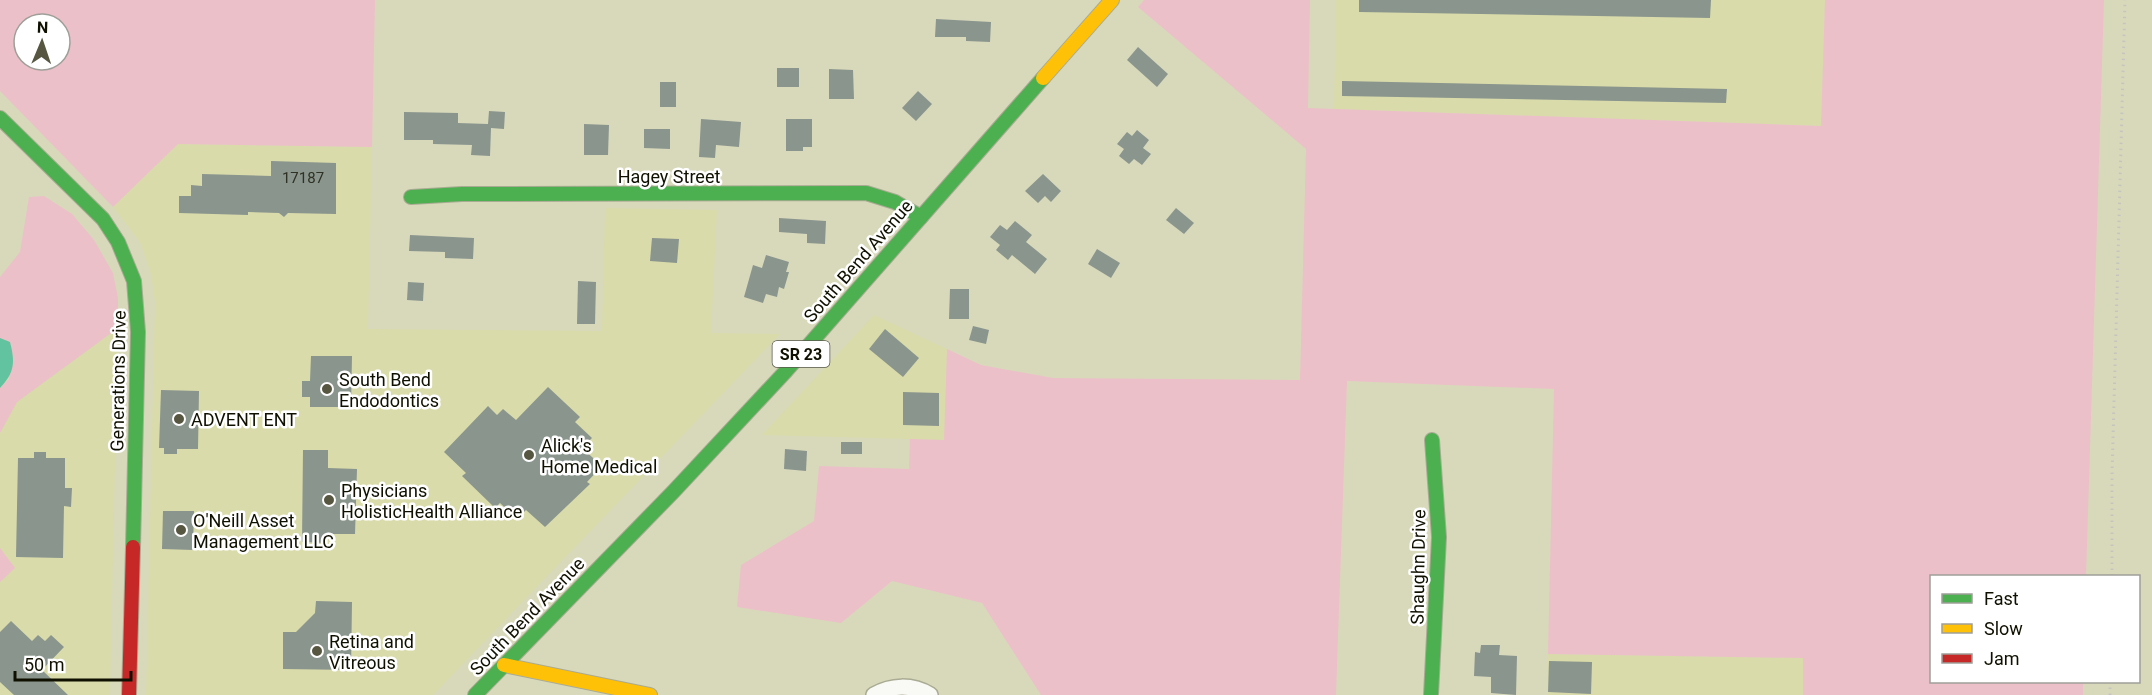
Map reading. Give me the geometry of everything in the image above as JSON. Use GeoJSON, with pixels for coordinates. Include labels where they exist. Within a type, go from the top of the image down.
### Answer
{"type":"FeatureCollection","features":[{"type":"Feature","properties":{"kind":"street","name":"South Bend Avenue"},"geometry":{"type":"LineString","coordinates":[[475,695],[689,475],[786,371],[1112,0]]}},
{"type":"Feature","properties":{"kind":"street","name":"Generations Drive"},"geometry":{"type":"LineString","coordinates":[[0,118],[103,219],[118,242],[134,281],[138,332],[129,695]]}},
{"type":"Feature","properties":{"kind":"street","name":"Hagey Street"},"geometry":{"type":"LineString","coordinates":[[411,197],[462,194],[866,193],[889,198],[921,217]]}},
{"type":"Feature","properties":{"kind":"street","name":"Shaughn Drive"},"geometry":{"type":"LineString","coordinates":[[1431,695],[1439,537],[1432,440]]}},
{"type":"Feature","properties":{"kind":"street"},"geometry":{"type":"LineString","coordinates":[[504,665],[650,695]]}},
{"type":"Feature","properties":{"kind":"street"},"geometry":{"type":"LineString","coordinates":[[874,695],[897,687],[912,688],[930,695]]}},
{"type":"Feature","properties":{"kind":"path"},"geometry":{"type":"LineString","coordinates":[[2112,575],[2112,476],[2125,0]]}},
{"type":"Feature","properties":{"kind":"shaded area"},"geometry":{"type":"Polygon","coordinates":[[[0,0],[375,0],[372,147],[178,144],[113,207],[0,91],[0,0]]]}},
{"type":"Feature","properties":{"kind":"shaded area"},"geometry":{"type":"Polygon","coordinates":[[[1144,0],[1310,0],[1308,108],[1821,126],[1825,0],[2104,0],[2086,575],[1930,575],[1930,683],[2083,683],[2083,695],[1803,695],[1803,658],[1548,654],[1554,389],[1347,381],[1336,695],[1041,695],[982,603],[892,581],[841,623],[737,607],[741,565],[814,521],[819,466],[909,469],[910,439],[944,440],[947,349],[981,365],[1053,378],[1300,380],[1306,149],[1138,7],[1144,0]]]}},
{"type":"Feature","properties":{"kind":"shaded area"},"geometry":{"type":"Polygon","coordinates":[[[1336,0],[1825,0],[1821,126],[1334,109],[1336,0]]]}},
{"type":"Feature","properties":{"kind":"shaded area"},"geometry":{"type":"Polygon","coordinates":[[[178,144],[372,147],[368,329],[602,331],[605,208],[717,210],[711,333],[780,334],[433,695],[146,695],[155,302],[151,274],[140,242],[113,207],[178,144]]]}},
{"type":"Feature","properties":{"kind":"shaded area"},"geometry":{"type":"Polygon","coordinates":[[[44,196],[72,214],[94,240],[113,273],[118,298],[118,328],[17,402],[0,433],[0,388],[9,379],[10,343],[0,338],[0,277],[20,252],[29,197],[44,196]]]}},
{"type":"Feature","properties":{"kind":"shaded area"},"geometry":{"type":"Polygon","coordinates":[[[874,315],[947,349],[945,440],[762,435],[874,315]]]}},
{"type":"Feature","properties":{"kind":"shaded area"},"geometry":{"type":"Polygon","coordinates":[[[118,328],[110,695],[0,695],[0,582],[15,568],[0,548],[0,433],[17,402],[118,328]]]}},
{"type":"Feature","properties":{"kind":"shaded area"},"geometry":{"type":"Polygon","coordinates":[[[0,338],[10,342],[13,361],[9,377],[0,388],[0,338]]]}},
{"type":"Feature","properties":{"kind":"shaded area"},"geometry":{"type":"Polygon","coordinates":[[[0,548],[15,568],[0,582],[0,548]]]}},
{"type":"Feature","properties":{"kind":"shaded area"},"geometry":{"type":"Polygon","coordinates":[[[1548,654],[1804,658],[1803,695],[1547,695],[1548,654]]]}},
{"type":"Feature","properties":{"kind":"building"},"geometry":{"type":"Polygon","coordinates":[[[1359,0],[1711,0],[1710,18],[1359,12],[1359,0]]]}},
{"type":"Feature","properties":{"kind":"building"},"geometry":{"type":"Polygon","coordinates":[[[936,19],[991,22],[990,42],[966,41],[966,37],[935,37],[936,19]]]}},
{"type":"Feature","properties":{"kind":"building"},"geometry":{"type":"Polygon","coordinates":[[[1138,47],[1168,74],[1157,87],[1127,60],[1138,47]]]}},
{"type":"Feature","properties":{"kind":"building"},"geometry":{"type":"Polygon","coordinates":[[[777,68],[799,68],[799,87],[777,87],[777,68]]]}},
{"type":"Feature","properties":{"kind":"building"},"geometry":{"type":"Polygon","coordinates":[[[829,69],[853,70],[854,99],[829,99],[829,69]]]}},
{"type":"Feature","properties":{"kind":"building"},"geometry":{"type":"Polygon","coordinates":[[[1342,81],[1727,89],[1726,103],[1342,96],[1342,81]]]}},
{"type":"Feature","properties":{"kind":"building"},"geometry":{"type":"Polygon","coordinates":[[[660,82],[676,82],[676,107],[660,107],[660,82]]]}},
{"type":"Feature","properties":{"kind":"building"},"geometry":{"type":"Polygon","coordinates":[[[918,91],[932,104],[916,121],[902,108],[918,91]]]}},
{"type":"Feature","properties":{"kind":"building"},"geometry":{"type":"Polygon","coordinates":[[[489,111],[505,112],[504,129],[491,128],[490,156],[471,155],[472,145],[433,144],[433,140],[404,140],[404,112],[458,113],[458,123],[488,124],[489,111]]]}},
{"type":"Feature","properties":{"kind":"building"},"geometry":{"type":"Polygon","coordinates":[[[701,119],[741,122],[739,147],[716,145],[715,158],[699,157],[701,119]]]}},
{"type":"Feature","properties":{"kind":"building"},"geometry":{"type":"Polygon","coordinates":[[[786,119],[812,119],[812,147],[803,147],[803,151],[786,151],[786,119]]]}},
{"type":"Feature","properties":{"kind":"building"},"geometry":{"type":"Polygon","coordinates":[[[584,124],[609,125],[608,155],[584,155],[584,124]]]}},
{"type":"Feature","properties":{"kind":"building"},"geometry":{"type":"Polygon","coordinates":[[[644,129],[670,129],[670,149],[644,148],[644,129]]]}},
{"type":"Feature","properties":{"kind":"building"},"geometry":{"type":"Polygon","coordinates":[[[1137,130],[1149,140],[1143,148],[1151,154],[1142,165],[1134,159],[1129,164],[1119,156],[1124,149],[1117,144],[1127,132],[1132,136],[1137,130]]]}},
{"type":"Feature","properties":{"kind":"building"},"geometry":{"type":"Polygon","coordinates":[[[271,161],[336,163],[336,214],[288,213],[284,217],[279,213],[248,212],[248,215],[179,213],[179,196],[191,196],[191,185],[202,186],[202,174],[271,176],[271,161]]]}},
{"type":"Feature","properties":{"kind":"building"},"geometry":{"type":"Polygon","coordinates":[[[1043,174],[1061,191],[1051,202],[1045,196],[1038,203],[1025,191],[1043,174]]]}},
{"type":"Feature","properties":{"kind":"building"},"geometry":{"type":"Polygon","coordinates":[[[1176,208],[1194,223],[1184,234],[1166,220],[1176,208]]]}},
{"type":"Feature","properties":{"kind":"building"},"geometry":{"type":"Polygon","coordinates":[[[779,218],[826,221],[825,244],[807,243],[807,234],[779,232],[779,218]]]}},
{"type":"Feature","properties":{"kind":"building"},"geometry":{"type":"Polygon","coordinates":[[[1015,221],[1032,235],[1026,242],[1047,259],[1035,274],[1012,255],[1008,260],[996,250],[1000,245],[990,237],[1000,225],[1007,230],[1015,221]]]}},
{"type":"Feature","properties":{"kind":"building"},"geometry":{"type":"Polygon","coordinates":[[[410,235],[474,238],[473,259],[445,258],[445,252],[409,251],[410,235]]]}},
{"type":"Feature","properties":{"kind":"building"},"geometry":{"type":"Polygon","coordinates":[[[652,238],[679,239],[677,263],[650,261],[652,238]]]}},
{"type":"Feature","properties":{"kind":"building"},"geometry":{"type":"Polygon","coordinates":[[[1097,249],[1120,263],[1111,278],[1088,264],[1097,249]]]}},
{"type":"Feature","properties":{"kind":"building"},"geometry":{"type":"Polygon","coordinates":[[[766,255],[789,262],[786,272],[789,272],[784,289],[779,287],[777,297],[766,294],[763,303],[744,297],[753,265],[762,268],[766,255]]]}},
{"type":"Feature","properties":{"kind":"building"},"geometry":{"type":"Polygon","coordinates":[[[578,281],[596,282],[595,324],[577,324],[578,281]]]}},
{"type":"Feature","properties":{"kind":"building"},"geometry":{"type":"Polygon","coordinates":[[[408,282],[424,283],[423,301],[407,300],[408,282]]]}},
{"type":"Feature","properties":{"kind":"building"},"geometry":{"type":"Polygon","coordinates":[[[950,289],[969,289],[969,319],[949,319],[950,289]]]}},
{"type":"Feature","properties":{"kind":"building"},"geometry":{"type":"Polygon","coordinates":[[[973,326],[989,330],[986,344],[969,340],[973,326]]]}},
{"type":"Feature","properties":{"kind":"building"},"geometry":{"type":"Polygon","coordinates":[[[885,329],[919,358],[903,377],[869,349],[885,329]]]}},
{"type":"Feature","properties":{"kind":"building","name":"South Bend Endodontics"},"geometry":{"type":"Polygon","coordinates":[[[311,356],[352,356],[351,407],[310,407],[310,397],[302,397],[302,381],[310,381],[311,356]]]}},
{"type":"Feature","properties":{"kind":"building"},"geometry":{"type":"Polygon","coordinates":[[[548,387],[580,417],[575,422],[592,438],[582,448],[602,466],[587,482],[590,484],[545,527],[526,510],[517,519],[500,503],[495,508],[462,476],[466,473],[444,452],[488,406],[497,415],[503,409],[516,420],[548,387]]]}},
{"type":"Feature","properties":{"kind":"building","name":"ADVENT ENT"},"geometry":{"type":"Polygon","coordinates":[[[161,390],[199,391],[198,449],[177,449],[177,454],[164,454],[164,448],[159,448],[161,390]]]}},
{"type":"Feature","properties":{"kind":"building"},"geometry":{"type":"Polygon","coordinates":[[[903,392],[939,393],[939,426],[903,425],[903,392]]]}},
{"type":"Feature","properties":{"kind":"building"},"geometry":{"type":"Polygon","coordinates":[[[841,442],[862,442],[862,454],[841,454],[841,442]]]}},
{"type":"Feature","properties":{"kind":"building"},"geometry":{"type":"Polygon","coordinates":[[[785,449],[807,451],[806,471],[784,469],[785,449]]]}},
{"type":"Feature","properties":{"kind":"building","name":"Physicians HolisticHealth Alliance"},"geometry":{"type":"Polygon","coordinates":[[[303,450],[328,450],[328,468],[357,469],[355,534],[326,534],[326,543],[302,542],[303,450]]]}},
{"type":"Feature","properties":{"kind":"building"},"geometry":{"type":"Polygon","coordinates":[[[34,452],[46,452],[46,458],[65,458],[65,488],[72,488],[71,507],[64,506],[63,558],[16,557],[18,458],[34,458],[34,452]]]}},
{"type":"Feature","properties":{"kind":"building","name":"O'Neill Asset Management LLC"},"geometry":{"type":"Polygon","coordinates":[[[163,511],[194,511],[193,550],[162,549],[163,511]]]}},
{"type":"Feature","properties":{"kind":"building","name":"Retina and Vitreous"},"geometry":{"type":"Polygon","coordinates":[[[316,601],[352,602],[351,670],[283,669],[283,632],[296,632],[315,613],[316,601]]]}},
{"type":"Feature","properties":{"kind":"building"},"geometry":{"type":"Polygon","coordinates":[[[11,621],[32,641],[38,635],[45,641],[51,635],[64,647],[42,670],[68,695],[14,695],[0,682],[0,632],[11,621]]]}},
{"type":"Feature","properties":{"kind":"building"},"geometry":{"type":"Polygon","coordinates":[[[1481,645],[1500,645],[1499,655],[1517,656],[1516,695],[1491,693],[1491,677],[1474,676],[1475,652],[1480,653],[1481,645]]]}},
{"type":"Feature","properties":{"kind":"building"},"geometry":{"type":"Polygon","coordinates":[[[1549,661],[1592,662],[1591,694],[1548,692],[1549,661]]]}},
{"type":"Feature","properties":{"kind":"traffic: fast"},"geometry":{"type":"LineString","coordinates":[[475,695],[674,491],[786,371],[1043,78]]}},
{"type":"Feature","properties":{"kind":"traffic: fast"},"geometry":{"type":"LineString","coordinates":[[0,118],[103,219],[118,242],[134,281],[138,332],[133,547]]}},
{"type":"Feature","properties":{"kind":"traffic: fast"},"geometry":{"type":"LineString","coordinates":[[411,197],[462,194],[866,193],[895,202],[921,217]]}},
{"type":"Feature","properties":{"kind":"traffic: fast"},"geometry":{"type":"LineString","coordinates":[[1431,695],[1439,537],[1432,440]]}},
{"type":"Feature","properties":{"kind":"traffic: slow"},"geometry":{"type":"LineString","coordinates":[[1043,78],[1112,0]]}},
{"type":"Feature","properties":{"kind":"traffic: slow"},"geometry":{"type":"LineString","coordinates":[[504,665],[650,695]]}},
{"type":"Feature","properties":{"kind":"traffic: jam"},"geometry":{"type":"LineString","coordinates":[[129,695],[133,547]]}},
{"type":"Feature","properties":{"kind":"place","name":"South Bend Endodontics"},"geometry":{"type":"Point","coordinates":[327,389]}},
{"type":"Feature","properties":{"kind":"place","name":"ADVENT ENT"},"geometry":{"type":"Point","coordinates":[179,419]}},
{"type":"Feature","properties":{"kind":"place","name":"Alick's Home Medical"},"geometry":{"type":"Point","coordinates":[529,455]}},
{"type":"Feature","properties":{"kind":"place","name":"Physicians HolisticHealth Alliance"},"geometry":{"type":"Point","coordinates":[329,500]}},
{"type":"Feature","properties":{"kind":"place","name":"O'Neill Asset Management LLC"},"geometry":{"type":"Point","coordinates":[181,530]}},
{"type":"Feature","properties":{"kind":"place","name":"Retina and Vitreous"},"geometry":{"type":"Point","coordinates":[317,651]}}]}
